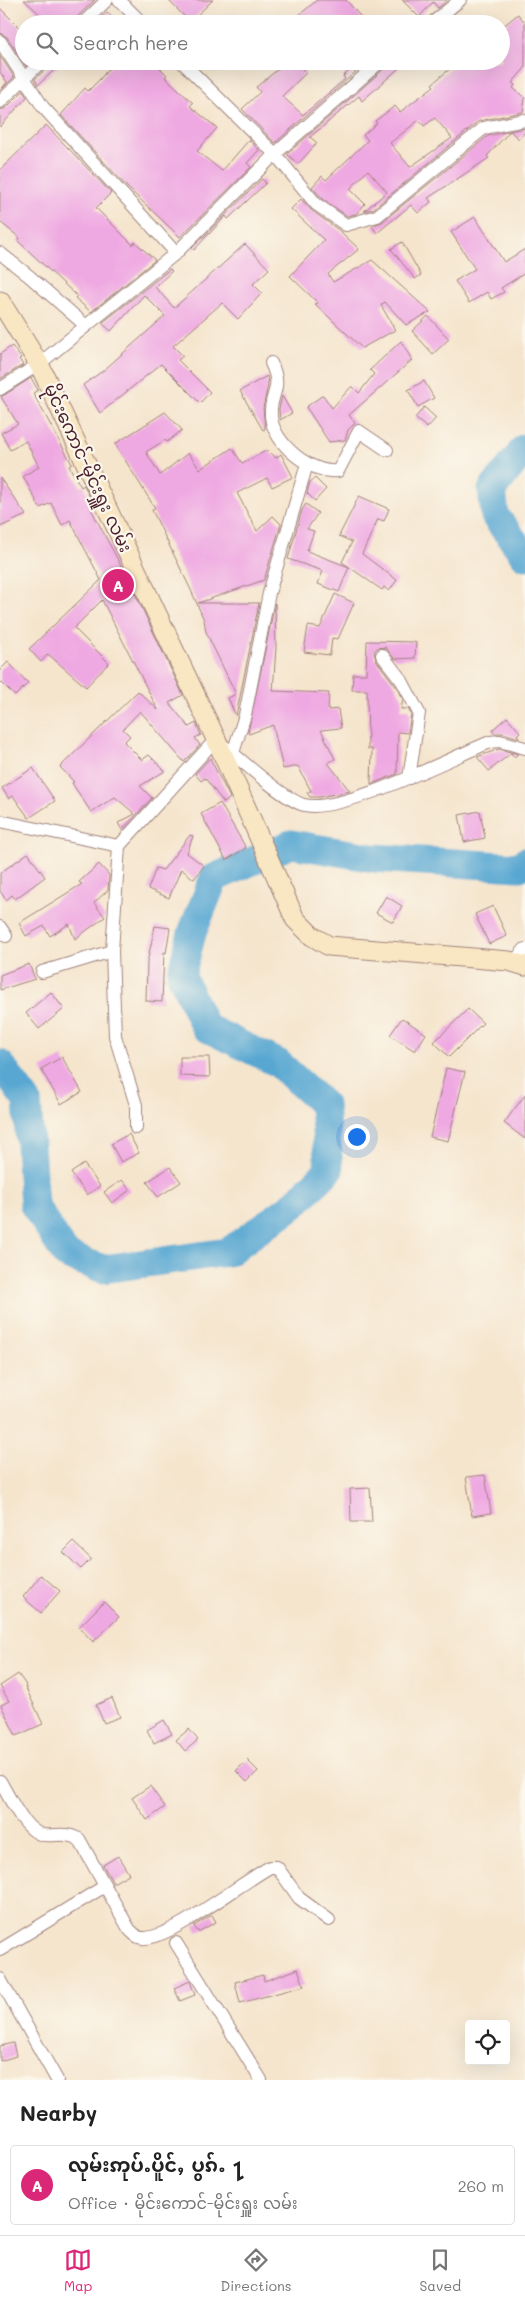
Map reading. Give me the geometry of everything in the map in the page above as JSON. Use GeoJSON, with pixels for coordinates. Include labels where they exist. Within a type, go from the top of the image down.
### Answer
{"type":"FeatureCollection","features":[{"type":"Feature","properties":{"kind":"main road","name":"မိုင်းကောင်-မိုင်းရှူး လမ်း"},"geometry":{"type":"LineString","coordinates":[[0,301],[39,364],[216,739],[277,882],[295,919],[312,936],[329,946],[517,964]]}},
{"type":"Feature","properties":{"kind":"street"},"geometry":{"type":"LineString","coordinates":[[91,15],[107,0]]}},
{"type":"Feature","properties":{"kind":"street"},"geometry":{"type":"LineString","coordinates":[[119,0],[134,15]]}},
{"type":"Feature","properties":{"kind":"street"},"geometry":{"type":"LineString","coordinates":[[442,15],[460,0]]}},
{"type":"Feature","properties":{"kind":"street"},"geometry":{"type":"LineString","coordinates":[[0,41],[15,63]]}},
{"type":"Feature","properties":{"kind":"street"},"geometry":{"type":"LineString","coordinates":[[20,70],[43,107],[176,253]]}},
{"type":"Feature","properties":{"kind":"street"},"geometry":{"type":"LineString","coordinates":[[0,102],[32,70]]}},
{"type":"Feature","properties":{"kind":"street"},"geometry":{"type":"LineString","coordinates":[[190,70],[274,154],[316,204],[346,225],[377,216],[484,128],[525,119]]}},
{"type":"Feature","properties":{"kind":"street"},"geometry":{"type":"LineString","coordinates":[[0,389],[39,364],[176,253],[274,154],[371,70]]}},
{"type":"Feature","properties":{"kind":"street"},"geometry":{"type":"LineString","coordinates":[[0,253],[85,326]]}},
{"type":"Feature","properties":{"kind":"street"},"geometry":{"type":"LineString","coordinates":[[270,363],[278,382],[271,416],[281,442],[307,464],[330,472],[338,471],[359,432],[387,450]]}},
{"type":"Feature","properties":{"kind":"street"},"geometry":{"type":"LineString","coordinates":[[233,753],[246,715],[269,593],[307,464]]}},
{"type":"Feature","properties":{"kind":"street"},"geometry":{"type":"LineString","coordinates":[[382,656],[402,681],[419,712],[409,778]]}},
{"type":"Feature","properties":{"kind":"street"},"geometry":{"type":"LineString","coordinates":[[136,1128],[136,1105],[114,1036],[112,951],[119,846],[216,739],[280,792],[303,805],[333,805],[409,778],[490,742],[500,741],[525,748]]}},
{"type":"Feature","properties":{"kind":"street"},"geometry":{"type":"LineString","coordinates":[[0,821],[119,846]]}},
{"type":"Feature","properties":{"kind":"street"},"geometry":{"type":"LineString","coordinates":[[517,964],[518,957],[525,949]]}},
{"type":"Feature","properties":{"kind":"street"},"geometry":{"type":"LineString","coordinates":[[42,972],[112,951]]}},
{"type":"Feature","properties":{"kind":"street"},"geometry":{"type":"LineString","coordinates":[[0,1781],[30,1828],[42,1835],[66,1833],[79,1839],[129,1929],[136,1936],[144,1939],[165,1933],[270,1867],[277,1867],[298,1898],[329,1920]]}},
{"type":"Feature","properties":{"kind":"street"},"geometry":{"type":"LineString","coordinates":[[0,1950],[105,1886]]}},
{"type":"Feature","properties":{"kind":"street"},"geometry":{"type":"LineString","coordinates":[[176,1943],[261,2080]]}},
{"type":"Feature","properties":{"kind":"street"},"geometry":{"type":"LineString","coordinates":[[0,1979],[57,2080]]}},
{"type":"Feature","properties":{"kind":"building"},"geometry":{"type":"Polygon","coordinates":[[[24,0],[95,0],[79,15],[41,15],[24,0]]]}},
{"type":"Feature","properties":{"kind":"building"},"geometry":{"type":"Polygon","coordinates":[[[168,0],[213,0],[197,15],[183,15],[168,0]]]}},
{"type":"Feature","properties":{"kind":"building"},"geometry":{"type":"Polygon","coordinates":[[[317,0],[346,0],[359,15],[299,15],[317,0]]]}},
{"type":"Feature","properties":{"kind":"building"},"geometry":{"type":"Polygon","coordinates":[[[402,0],[447,0],[438,8],[433,2],[421,15],[417,15],[402,0]]]}},
{"type":"Feature","properties":{"kind":"building"},"geometry":{"type":"Polygon","coordinates":[[[0,8],[15,23],[15,49],[7,37],[0,33],[0,8]]]}},
{"type":"Feature","properties":{"kind":"building"},"geometry":{"type":"Polygon","coordinates":[[[518,14],[525,23],[525,68],[512,83],[515,85],[513,88],[525,98],[523,112],[479,121],[373,209],[364,211],[387,192],[368,170],[350,189],[365,204],[356,214],[347,216],[322,198],[312,187],[322,176],[326,180],[368,140],[363,135],[377,123],[375,121],[395,106],[400,112],[434,86],[432,84],[448,70],[510,70],[510,21],[518,14]],[[435,118],[424,126],[419,120],[390,143],[410,167],[452,138],[435,118]]]}},
{"type":"Feature","properties":{"kind":"building"},"geometry":{"type":"Polygon","coordinates":[[[0,56],[14,77],[0,91],[7,82],[0,72],[0,56]]]}},
{"type":"Feature","properties":{"kind":"building"},"geometry":{"type":"Polygon","coordinates":[[[45,70],[54,70],[38,85],[35,79],[45,70]]]}},
{"type":"Feature","properties":{"kind":"building"},"geometry":{"type":"Polygon","coordinates":[[[108,70],[162,70],[167,75],[165,77],[193,103],[190,106],[217,128],[197,151],[222,171],[249,140],[259,150],[247,163],[251,167],[180,237],[128,188],[61,115],[85,88],[88,91],[108,70]]]}},
{"type":"Feature","properties":{"kind":"building"},"geometry":{"type":"Polygon","coordinates":[[[277,70],[303,70],[306,73],[282,96],[303,115],[345,79],[343,76],[351,70],[358,70],[275,143],[242,109],[260,92],[256,87],[277,70]]]}},
{"type":"Feature","properties":{"kind":"building"},"geometry":{"type":"Polygon","coordinates":[[[383,70],[397,70],[362,101],[359,96],[310,137],[317,143],[298,164],[287,154],[383,70]]]}},
{"type":"Feature","properties":{"kind":"building"},"geometry":{"type":"Polygon","coordinates":[[[23,91],[27,97],[0,127],[0,110],[6,108],[23,91]]]}},
{"type":"Feature","properties":{"kind":"building"},"geometry":{"type":"Polygon","coordinates":[[[46,125],[111,193],[96,208],[133,245],[135,242],[155,260],[91,312],[75,298],[77,296],[18,241],[20,238],[0,222],[0,170],[46,125]]]}},
{"type":"Feature","properties":{"kind":"building"},"geometry":{"type":"Polygon","coordinates":[[[525,128],[525,132],[519,139],[510,131],[525,128]]]}},
{"type":"Feature","properties":{"kind":"building"},"geometry":{"type":"Polygon","coordinates":[[[510,131],[487,156],[489,158],[428,198],[431,202],[418,213],[411,205],[377,233],[372,226],[382,222],[488,136],[510,131]]]}},
{"type":"Feature","properties":{"kind":"building"},"geometry":{"type":"Polygon","coordinates":[[[262,179],[266,183],[228,219],[226,216],[194,250],[192,248],[262,179]]]}},
{"type":"Feature","properties":{"kind":"building"},"geometry":{"type":"Polygon","coordinates":[[[301,199],[311,210],[340,231],[359,249],[328,274],[333,282],[372,260],[430,312],[406,325],[385,302],[381,305],[395,330],[362,348],[315,304],[318,303],[290,276],[324,240],[291,209],[301,199]]]}},
{"type":"Feature","properties":{"kind":"building"},"geometry":{"type":"Polygon","coordinates":[[[475,217],[504,262],[525,249],[525,273],[501,288],[504,292],[491,299],[487,292],[469,303],[455,281],[475,269],[451,232],[475,217]]]}},
{"type":"Feature","properties":{"kind":"building"},"geometry":{"type":"Polygon","coordinates":[[[402,242],[421,275],[415,279],[391,249],[402,242]]]}},
{"type":"Feature","properties":{"kind":"building"},"geometry":{"type":"Polygon","coordinates":[[[245,244],[269,269],[253,284],[262,293],[238,319],[222,303],[173,346],[183,356],[178,360],[210,392],[200,403],[161,364],[100,413],[83,385],[104,370],[165,316],[144,295],[111,331],[102,323],[170,269],[172,271],[155,287],[174,308],[245,244]]]}},
{"type":"Feature","properties":{"kind":"building"},"geometry":{"type":"Polygon","coordinates":[[[428,316],[449,339],[433,354],[412,331],[428,316]]]}},
{"type":"Feature","properties":{"kind":"building"},"geometry":{"type":"Polygon","coordinates":[[[401,341],[412,360],[349,415],[355,423],[348,430],[345,440],[329,442],[306,407],[323,395],[332,408],[352,386],[359,393],[374,374],[370,370],[401,341]]]}},
{"type":"Feature","properties":{"kind":"building"},"geometry":{"type":"Polygon","coordinates":[[[12,346],[21,358],[19,359],[23,365],[0,379],[0,354],[12,346]]]}},
{"type":"Feature","properties":{"kind":"building"},"geometry":{"type":"Polygon","coordinates":[[[267,376],[268,385],[263,408],[265,429],[263,430],[240,391],[267,376]]]}},
{"type":"Feature","properties":{"kind":"building"},"geometry":{"type":"Polygon","coordinates":[[[31,378],[38,390],[33,393],[72,464],[69,466],[81,487],[84,485],[94,508],[91,509],[131,585],[183,695],[169,703],[189,727],[196,723],[201,735],[195,738],[200,745],[184,762],[140,711],[123,729],[130,736],[124,742],[142,760],[149,755],[165,771],[140,786],[152,798],[122,830],[118,823],[135,814],[115,797],[91,812],[72,783],[74,782],[60,767],[138,691],[158,710],[102,600],[74,628],[109,663],[86,687],[48,654],[41,662],[29,649],[101,580],[70,520],[62,525],[51,503],[40,508],[23,476],[39,467],[26,441],[10,450],[1,433],[18,424],[1,397],[31,378]]]}},
{"type":"Feature","properties":{"kind":"building"},"geometry":{"type":"Polygon","coordinates":[[[424,381],[434,398],[418,407],[408,390],[424,381]]]}},
{"type":"Feature","properties":{"kind":"building"},"geometry":{"type":"Polygon","coordinates":[[[282,396],[292,413],[280,420],[279,409],[282,396]]]}},
{"type":"Feature","properties":{"kind":"building"},"geometry":{"type":"Polygon","coordinates":[[[424,407],[436,418],[427,428],[415,418],[424,407]]]}},
{"type":"Feature","properties":{"kind":"building"},"geometry":{"type":"Polygon","coordinates":[[[165,412],[182,430],[167,442],[165,440],[146,452],[160,475],[188,453],[200,469],[232,448],[242,463],[268,450],[276,458],[281,454],[293,477],[272,487],[267,478],[237,493],[257,531],[273,516],[281,524],[264,580],[198,603],[259,603],[236,716],[228,698],[236,694],[206,632],[204,620],[191,590],[152,510],[155,508],[115,444],[165,412]]]}},
{"type":"Feature","properties":{"kind":"building"},"geometry":{"type":"Polygon","coordinates":[[[0,478],[26,515],[0,527],[0,478]]]}},
{"type":"Feature","properties":{"kind":"building"},"geometry":{"type":"Polygon","coordinates":[[[315,478],[326,489],[315,501],[307,493],[310,482],[315,478]]]}},
{"type":"Feature","properties":{"kind":"building"},"geometry":{"type":"Polygon","coordinates":[[[359,496],[389,509],[384,521],[378,519],[362,554],[397,580],[389,591],[384,587],[382,590],[342,562],[352,542],[339,536],[359,496]]]}},
{"type":"Feature","properties":{"kind":"building"},"geometry":{"type":"Polygon","coordinates":[[[306,504],[318,513],[307,529],[314,531],[307,551],[349,567],[339,592],[318,584],[323,571],[288,559],[302,510],[306,504]]]}},
{"type":"Feature","properties":{"kind":"building"},"geometry":{"type":"Polygon","coordinates":[[[335,594],[354,603],[338,639],[332,638],[330,655],[304,652],[308,626],[320,628],[335,594]]]}},
{"type":"Feature","properties":{"kind":"building"},"geometry":{"type":"Polygon","coordinates":[[[275,603],[276,648],[273,691],[329,693],[328,710],[338,709],[341,728],[321,730],[335,759],[328,763],[350,791],[310,797],[307,793],[311,791],[298,766],[283,769],[273,725],[249,734],[248,732],[275,603]]]}},
{"type":"Feature","properties":{"kind":"building"},"geometry":{"type":"Polygon","coordinates":[[[367,641],[416,642],[415,658],[395,659],[385,647],[377,648],[374,652],[376,660],[403,699],[401,709],[408,709],[411,714],[408,733],[398,732],[397,774],[371,784],[372,749],[368,749],[367,690],[352,690],[353,674],[366,674],[367,641]]]}},
{"type":"Feature","properties":{"kind":"building"},"geometry":{"type":"Polygon","coordinates":[[[8,662],[28,683],[15,696],[0,681],[0,670],[8,662]]]}},
{"type":"Feature","properties":{"kind":"building"},"geometry":{"type":"Polygon","coordinates":[[[507,717],[520,732],[517,735],[520,738],[502,733],[494,733],[492,730],[507,717]]]}},
{"type":"Feature","properties":{"kind":"building"},"geometry":{"type":"Polygon","coordinates":[[[499,749],[518,754],[514,757],[511,753],[489,771],[477,757],[499,749]]]}},
{"type":"Feature","properties":{"kind":"building"},"geometry":{"type":"Polygon","coordinates":[[[210,758],[230,798],[224,803],[205,778],[201,781],[195,774],[210,758]]]}},
{"type":"Feature","properties":{"kind":"building"},"geometry":{"type":"Polygon","coordinates":[[[33,768],[55,801],[29,818],[13,796],[9,799],[2,788],[33,768]]]}},
{"type":"Feature","properties":{"kind":"building"},"geometry":{"type":"Polygon","coordinates":[[[220,803],[246,848],[226,860],[201,814],[220,803]]]}},
{"type":"Feature","properties":{"kind":"building"},"geometry":{"type":"Polygon","coordinates":[[[480,811],[485,838],[464,842],[459,815],[480,811]]]}},
{"type":"Feature","properties":{"kind":"building"},"geometry":{"type":"Polygon","coordinates":[[[190,835],[193,836],[187,853],[204,866],[194,879],[181,869],[169,898],[148,889],[156,868],[163,870],[190,835]]]}},
{"type":"Feature","properties":{"kind":"building"},"geometry":{"type":"Polygon","coordinates":[[[28,853],[45,877],[15,899],[12,895],[6,900],[0,891],[0,873],[28,853]]]}},
{"type":"Feature","properties":{"kind":"building"},"geometry":{"type":"Polygon","coordinates":[[[99,864],[109,875],[108,890],[94,903],[105,917],[75,939],[69,924],[50,936],[44,926],[26,936],[19,923],[82,884],[79,882],[99,864]]]}},
{"type":"Feature","properties":{"kind":"building"},"geometry":{"type":"Polygon","coordinates":[[[386,896],[402,906],[393,922],[376,913],[386,896]]]}},
{"type":"Feature","properties":{"kind":"building"},"geometry":{"type":"Polygon","coordinates":[[[493,906],[507,936],[489,944],[475,914],[493,906]]]}},
{"type":"Feature","properties":{"kind":"building"},"geometry":{"type":"Polygon","coordinates":[[[155,926],[170,928],[166,953],[164,952],[162,1002],[146,1001],[147,963],[155,926]]]}},
{"type":"Feature","properties":{"kind":"building"},"geometry":{"type":"Polygon","coordinates":[[[29,964],[35,979],[0,990],[0,975],[29,964]]]}},
{"type":"Feature","properties":{"kind":"building"},"geometry":{"type":"Polygon","coordinates":[[[51,992],[64,1009],[39,1029],[26,1013],[51,992]]]}},
{"type":"Feature","properties":{"kind":"building"},"geometry":{"type":"Polygon","coordinates":[[[468,1009],[483,1023],[449,1057],[434,1042],[468,1009]]]}},
{"type":"Feature","properties":{"kind":"building"},"geometry":{"type":"Polygon","coordinates":[[[402,1018],[426,1034],[415,1051],[390,1035],[402,1018]]]}},
{"type":"Feature","properties":{"kind":"building"},"geometry":{"type":"Polygon","coordinates":[[[62,1057],[82,1092],[61,1104],[41,1069],[62,1057]]]}},
{"type":"Feature","properties":{"kind":"building"},"geometry":{"type":"Polygon","coordinates":[[[180,1057],[209,1057],[210,1077],[180,1076],[180,1057]]]}},
{"type":"Feature","properties":{"kind":"building"},"geometry":{"type":"Polygon","coordinates":[[[446,1068],[465,1072],[448,1141],[430,1137],[446,1068]]]}},
{"type":"Feature","properties":{"kind":"building"},"geometry":{"type":"Polygon","coordinates":[[[525,1095],[525,1139],[504,1123],[525,1095]]]}},
{"type":"Feature","properties":{"kind":"building"},"geometry":{"type":"Polygon","coordinates":[[[129,1134],[139,1153],[121,1162],[111,1144],[129,1134]]]}},
{"type":"Feature","properties":{"kind":"building"},"geometry":{"type":"Polygon","coordinates":[[[84,1164],[100,1186],[87,1195],[71,1173],[84,1164]]]}},
{"type":"Feature","properties":{"kind":"building"},"geometry":{"type":"Polygon","coordinates":[[[170,1167],[181,1182],[158,1197],[147,1182],[170,1167]]]}},
{"type":"Feature","properties":{"kind":"building"},"geometry":{"type":"Polygon","coordinates":[[[122,1180],[130,1190],[112,1203],[104,1192],[122,1180]]]}},
{"type":"Feature","properties":{"kind":"building"},"geometry":{"type":"Polygon","coordinates":[[[485,1475],[491,1513],[472,1516],[466,1477],[485,1475]]]}},
{"type":"Feature","properties":{"kind":"building"},"geometry":{"type":"Polygon","coordinates":[[[370,1488],[372,1522],[351,1522],[350,1489],[370,1488]]]}},
{"type":"Feature","properties":{"kind":"building"},"geometry":{"type":"Polygon","coordinates":[[[73,1542],[91,1559],[81,1569],[63,1552],[73,1542]]]}},
{"type":"Feature","properties":{"kind":"building"},"geometry":{"type":"Polygon","coordinates":[[[41,1575],[60,1591],[41,1613],[23,1597],[41,1575]]]}},
{"type":"Feature","properties":{"kind":"building"},"geometry":{"type":"Polygon","coordinates":[[[104,1602],[119,1617],[93,1642],[79,1627],[104,1602]]]}},
{"type":"Feature","properties":{"kind":"building"},"geometry":{"type":"Polygon","coordinates":[[[18,1674],[26,1685],[43,1724],[16,1736],[1,1705],[9,1701],[0,1686],[18,1674]]]}},
{"type":"Feature","properties":{"kind":"building"},"geometry":{"type":"Polygon","coordinates":[[[112,1698],[120,1717],[104,1723],[96,1705],[112,1698]]]}},
{"type":"Feature","properties":{"kind":"building"},"geometry":{"type":"Polygon","coordinates":[[[164,1720],[172,1734],[154,1743],[147,1730],[164,1720]]]}},
{"type":"Feature","properties":{"kind":"building"},"geometry":{"type":"Polygon","coordinates":[[[189,1729],[198,1740],[185,1751],[176,1740],[189,1729]]]}},
{"type":"Feature","properties":{"kind":"building"},"geometry":{"type":"Polygon","coordinates":[[[247,1760],[258,1771],[247,1782],[236,1771],[247,1760]]]}},
{"type":"Feature","properties":{"kind":"building"},"geometry":{"type":"Polygon","coordinates":[[[150,1786],[165,1807],[147,1820],[132,1798],[150,1786]]]}},
{"type":"Feature","properties":{"kind":"building"},"geometry":{"type":"Polygon","coordinates":[[[118,1856],[129,1874],[113,1883],[103,1865],[118,1856]]]}},
{"type":"Feature","properties":{"kind":"building"},"geometry":{"type":"Polygon","coordinates":[[[212,1915],[216,1922],[198,1932],[194,1926],[212,1915]]]}},
{"type":"Feature","properties":{"kind":"building"},"geometry":{"type":"Polygon","coordinates":[[[298,1969],[304,1986],[240,2003],[235,1982],[263,1975],[264,1981],[298,1969]]]}},
{"type":"Feature","properties":{"kind":"building"},"geometry":{"type":"Polygon","coordinates":[[[190,1981],[195,1995],[180,2001],[174,1988],[190,1981]]]}},
{"type":"Feature","properties":{"kind":"building"},"geometry":{"type":"Polygon","coordinates":[[[13,2043],[16,2056],[0,2061],[0,2046],[13,2043]]]}},
{"type":"Feature","properties":{"kind":"waterway"},"geometry":{"type":"LineString","coordinates":[[525,448],[492,490],[495,516],[525,556]]}},
{"type":"Feature","properties":{"kind":"waterway"},"geometry":{"type":"LineString","coordinates":[[0,1064],[27,1101],[34,1205],[66,1255],[103,1269],[228,1252],[292,1206],[329,1170],[324,1105],[278,1063],[205,1027],[181,975],[192,933],[214,878],[291,844],[374,858],[519,867],[525,862]]}},
{"type":"Feature","properties":{"kind":"place","name":"လုမ်းဢုပ်ႉပိူင်ႇ ပွၵ်ႉ ႑"},"geometry":{"type":"Point","coordinates":[118,585]}}]}
